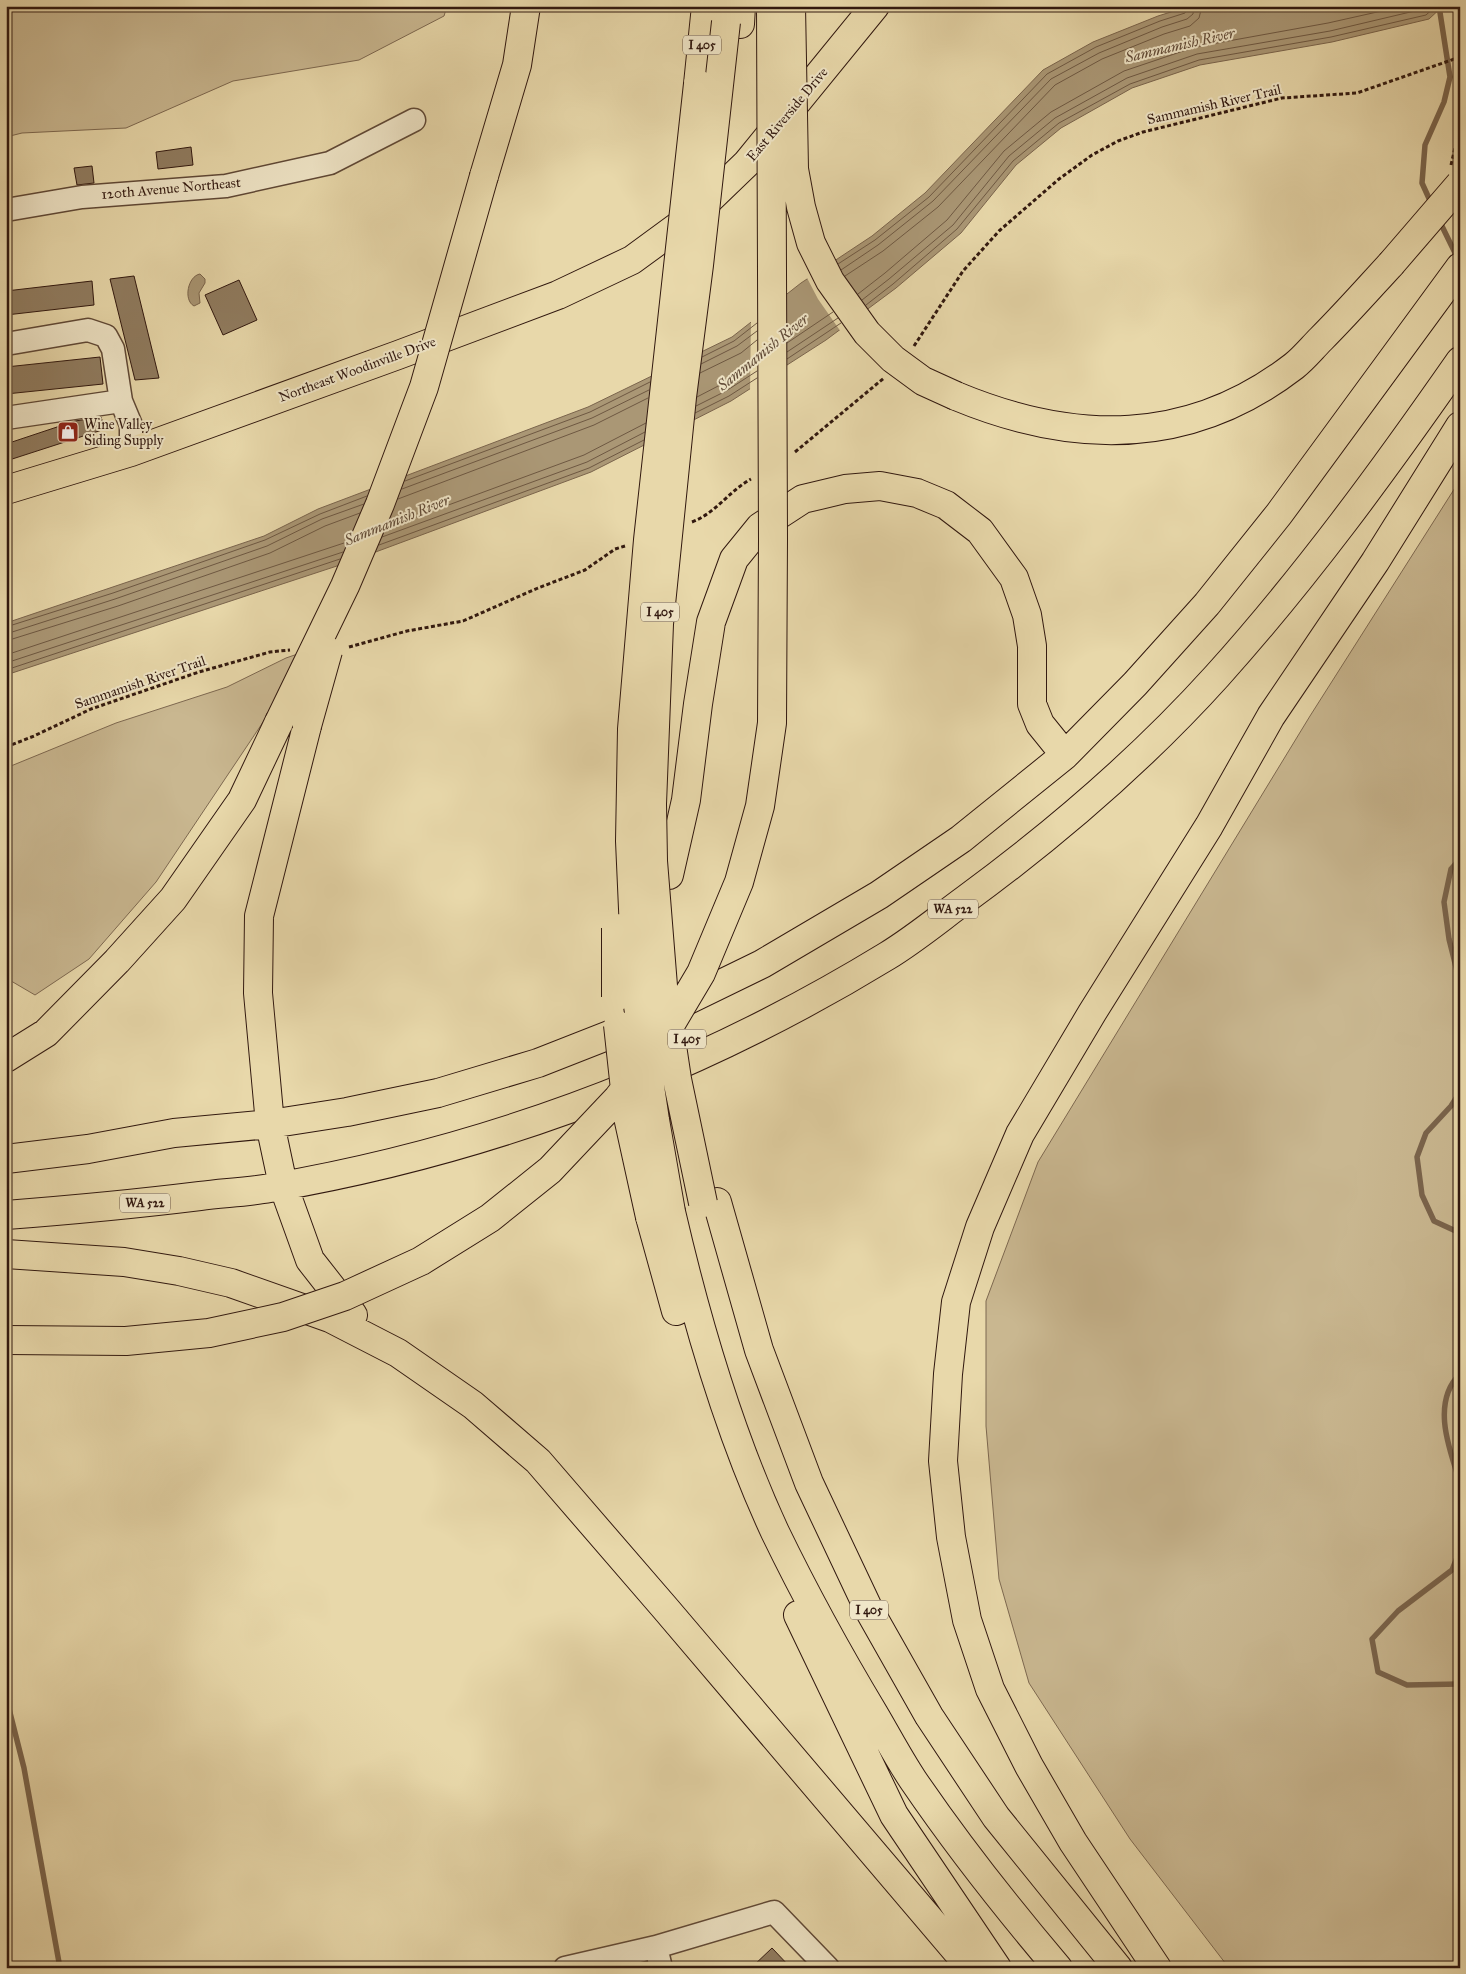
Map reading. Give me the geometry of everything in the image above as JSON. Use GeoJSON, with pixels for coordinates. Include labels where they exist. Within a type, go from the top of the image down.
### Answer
{"type":"FeatureCollection","features":[{"type":"Feature","properties":{"kind":"main road"},"geometry":{"type":"LineString","coordinates":[[6,1058],[46,1033],[117,961],[173,899],[242,800],[345,586],[380,504],[424,387],[517,65],[526,6]]}},
{"type":"Feature","properties":{"kind":"main road","name":"I 405"},"geometry":{"type":"LineString","coordinates":[[690,6],[691,83],[626,639],[618,773],[616,997],[628,1117],[661,1215],[686,1277],[704,1340],[737,1437],[775,1530],[810,1601],[841,1659],[912,1779],[980,1873],[1058,1968]]}},
{"type":"Feature","properties":{"kind":"main road"},"geometry":{"type":"LineString","coordinates":[[6,1340],[126,1341],[209,1333],[283,1316],[345,1296],[421,1261],[490,1218],[550,1170],[618,1098],[659,1044],[701,973],[739,882],[760,806],[772,723],[774,539],[771,6]]}},
{"type":"Feature","properties":{"kind":"main road"},"geometry":{"type":"LineString","coordinates":[[792,6],[794,169],[801,207],[811,243],[830,281],[867,333],[893,359],[923,381],[956,396],[1010,416],[1058,426],[1116,431],[1177,424],[1232,405],[1262,388],[1295,365],[1341,320],[1460,184]]}},
{"type":"Feature","properties":{"kind":"main road","name":"East Riverside Drive"},"geometry":{"type":"LineString","coordinates":[[692,216],[747,162],[875,6]]}},
{"type":"Feature","properties":{"kind":"main road","name":"I 405"},"geometry":{"type":"LineString","coordinates":[[691,83],[728,13]]}},
{"type":"Feature","properties":{"kind":"main road","name":"I 405"},"geometry":{"type":"LineString","coordinates":[[728,13],[700,390],[669,719],[667,813],[674,947],[710,1202],[730,1302],[754,1382],[816,1535],[861,1630],[920,1732],[1007,1860],[1094,1968]]}},
{"type":"Feature","properties":{"kind":"main road","name":"I 405"},"geometry":{"type":"LineString","coordinates":[[728,13],[682,397],[659,624],[652,804],[653,861],[663,986],[677,1079],[710,1202],[762,1359],[809,1483],[869,1610],[929,1716],[996,1817],[1118,1968]]}},
{"type":"Feature","properties":{"kind":"main road","name":"Northeast Woodinville Drive"},"geometry":{"type":"LineString","coordinates":[[6,490],[131,452],[558,295],[632,260],[692,216]]}},
{"type":"Feature","properties":{"kind":"main road"},"geometry":{"type":"LineString","coordinates":[[6,1159],[88,1149],[174,1133],[270,1124],[347,1112],[438,1093],[538,1063],[645,1021],[762,964],[879,895],[961,839],[1064,755],[1134,684],[1206,604],[1279,514],[1460,267]]}},
{"type":"Feature","properties":{"kind":"main road","name":"WA 522"},"geometry":{"type":"LineString","coordinates":[[6,1215],[122,1206],[284,1185],[378,1166],[496,1134],[608,1096],[729,1042],[891,954],[1030,851],[1128,767],[1215,678],[1293,588],[1420,419],[1454,369]]}},
{"type":"Feature","properties":{"kind":"main road"},"geometry":{"type":"LineString","coordinates":[[1157,1968],[1073,1842],[1029,1766],[990,1689],[967,1620],[951,1537],[943,1461],[948,1374],[956,1302],[980,1227],[1020,1134],[1092,1013],[1209,826],[1271,716],[1375,562],[1460,426]]}},
{"type":"Feature","properties":{"kind":"main road"},"geometry":{"type":"LineString","coordinates":[[669,875],[686,800],[711,622],[734,559],[760,527],[803,499],[845,489],[880,486],[917,493],[946,505],[980,531],[1014,578],[1028,615],[1032,646],[1032,704],[1040,724],[1064,755]]}},
{"type":"Feature","properties":{"kind":"main road"},"geometry":{"type":"LineString","coordinates":[[345,586],[259,916],[258,993],[270,1124],[284,1185],[310,1260],[355,1318],[398,1353],[473,1405],[538,1461],[672,1615],[971,1968]]}},
{"type":"Feature","properties":{"kind":"main road","name":"I 405"},"geometry":{"type":"LineString","coordinates":[[661,1215],[685,1345],[714,1422],[774,1568],[797,1614],[912,1802],[1003,1927],[1038,1968]]}},
{"type":"Feature","properties":{"kind":"main road"},"geometry":{"type":"LineString","coordinates":[[6,1254],[124,1262],[179,1271],[230,1283],[330,1318],[398,1353]]}},
{"type":"Feature","properties":{"kind":"main road"},"geometry":{"type":"LineString","coordinates":[[797,1614],[894,1815],[996,1968]]}},
{"type":"Feature","properties":{"kind":"lane","name":"120th Avenue Northeast"},"geometry":{"type":"LineString","coordinates":[[6,210],[82,197],[226,186],[330,163],[414,120]]}},
{"type":"Feature","properties":{"kind":"lane"},"geometry":{"type":"LineString","coordinates":[[6,344],[88,330],[106,336],[113,349],[121,401],[131,425],[131,452]]}},
{"type":"Feature","properties":{"kind":"lane"},"geometry":{"type":"LineString","coordinates":[[6,418],[121,401]]}},
{"type":"Feature","properties":{"kind":"lane"},"geometry":{"type":"LineString","coordinates":[[565,1968],[658,1958],[774,1912],[828,1968]]}},
{"type":"Feature","properties":{"kind":"path","name":"Sammamish River Trail"},"geometry":{"type":"LineString","coordinates":[[999,231],[1066,174],[1092,155],[1118,141],[1143,132],[1282,98],[1356,93],[1460,57]]}},
{"type":"Feature","properties":{"kind":"path","name":"Sammamish River Trail"},"geometry":{"type":"LineString","coordinates":[[6,747],[91,709],[199,672],[270,652],[286,651]]}},
{"type":"Feature","properties":{"kind":"shaded area"},"geometry":{"type":"Polygon","coordinates":[[[6,6],[447,6],[444,16],[359,60],[233,81],[126,128],[22,133],[6,137],[6,6]]]}},
{"type":"Feature","properties":{"kind":"shaded area"},"geometry":{"type":"Polygon","coordinates":[[[1460,480],[1460,1968],[1229,1968],[1130,1839],[1029,1683],[999,1579],[986,1426],[986,1301],[1038,1162],[1310,716],[1460,480]]]}},
{"type":"Feature","properties":{"kind":"shaded area"},"geometry":{"type":"Polygon","coordinates":[[[312,649],[156,882],[89,959],[35,995],[6,978],[6,768],[116,723],[227,687],[286,658],[312,649]]]}},
{"type":"Feature","properties":{"kind":"water","name":"Sammamish River"},"geometry":{"type":"Polygon","coordinates":[[[1190,6],[1443,6],[1429,19],[1332,42],[1200,65],[1132,88],[1061,128],[1016,165],[961,233],[896,288],[826,340],[731,401],[591,472],[346,563],[6,675],[6,623],[264,536],[318,509],[588,407],[732,337],[801,283],[872,236],[925,193],[1043,70],[1093,42],[1158,16],[1190,6]]]}},
{"type":"Feature","properties":{"kind":"water"},"geometry":{"type":"Polygon","coordinates":[[[200,274],[205,279],[205,283],[199,293],[200,303],[194,306],[189,299],[188,288],[192,279],[200,274]]]}},
{"type":"Feature","properties":{"kind":"pier"},"geometry":{"type":"Polygon","coordinates":[[[833,258],[868,313],[841,332],[818,299],[806,276],[833,258]]]}},
{"type":"Feature","properties":{"kind":"pier"},"geometry":{"type":"Polygon","coordinates":[[[781,295],[780,373],[750,392],[751,319],[781,295]]]}},
{"type":"Feature","properties":{"kind":"building"},"geometry":{"type":"Polygon","coordinates":[[[191,147],[193,165],[158,169],[156,152],[191,147]]]}},
{"type":"Feature","properties":{"kind":"building"},"geometry":{"type":"Polygon","coordinates":[[[92,166],[94,183],[77,185],[74,168],[92,166]]]}},
{"type":"Feature","properties":{"kind":"building"},"geometry":{"type":"Polygon","coordinates":[[[134,276],[159,378],[135,380],[110,279],[134,276]]]}},
{"type":"Feature","properties":{"kind":"building"},"geometry":{"type":"Polygon","coordinates":[[[239,280],[257,320],[223,335],[205,295],[239,280]]]}},
{"type":"Feature","properties":{"kind":"building"},"geometry":{"type":"Polygon","coordinates":[[[92,281],[94,305],[6,315],[6,291],[92,281]]]}},
{"type":"Feature","properties":{"kind":"building"},"geometry":{"type":"Polygon","coordinates":[[[100,357],[103,384],[6,394],[6,367],[100,357]]]}},
{"type":"Feature","properties":{"kind":"building"},"geometry":{"type":"Polygon","coordinates":[[[101,417],[105,429],[6,461],[6,444],[75,421],[101,417]]]}},
{"type":"Feature","properties":{"kind":"building"},"geometry":{"type":"Polygon","coordinates":[[[772,1948],[791,1968],[751,1968],[772,1948]]]}},
{"type":"Feature","properties":{"kind":"waterway"},"geometry":{"type":"LineString","coordinates":[[1432,205],[1422,183],[1425,145],[1444,102],[1450,77],[1439,6]]}},
{"type":"Feature","properties":{"kind":"waterway"},"geometry":{"type":"LineString","coordinates":[[1439,220],[1458,259]]}},
{"type":"Feature","properties":{"kind":"waterway"},"geometry":{"type":"LineString","coordinates":[[1460,859],[1451,869],[1444,902],[1449,939],[1460,983]]}},
{"type":"Feature","properties":{"kind":"waterway"},"geometry":{"type":"LineString","coordinates":[[1460,1092],[1451,1106],[1426,1133],[1417,1157],[1422,1195],[1434,1221],[1460,1233]]}},
{"type":"Feature","properties":{"kind":"waterway"},"geometry":{"type":"LineString","coordinates":[[1460,1374],[1451,1385],[1446,1398],[1444,1412],[1451,1455],[1460,1482]]}},
{"type":"Feature","properties":{"kind":"waterway"},"geometry":{"type":"LineString","coordinates":[[1460,1550],[1452,1570],[1398,1611],[1372,1639],[1378,1672],[1407,1685],[1460,1684]]}},
{"type":"Feature","properties":{"kind":"waterway"},"geometry":{"type":"LineString","coordinates":[[6,1697],[24,1768],[60,1968]]}},
{"type":"Feature","properties":{"kind":"place","name":"Wine Valley Siding Supply"},"geometry":{"type":"Point","coordinates":[68,432]}}]}
